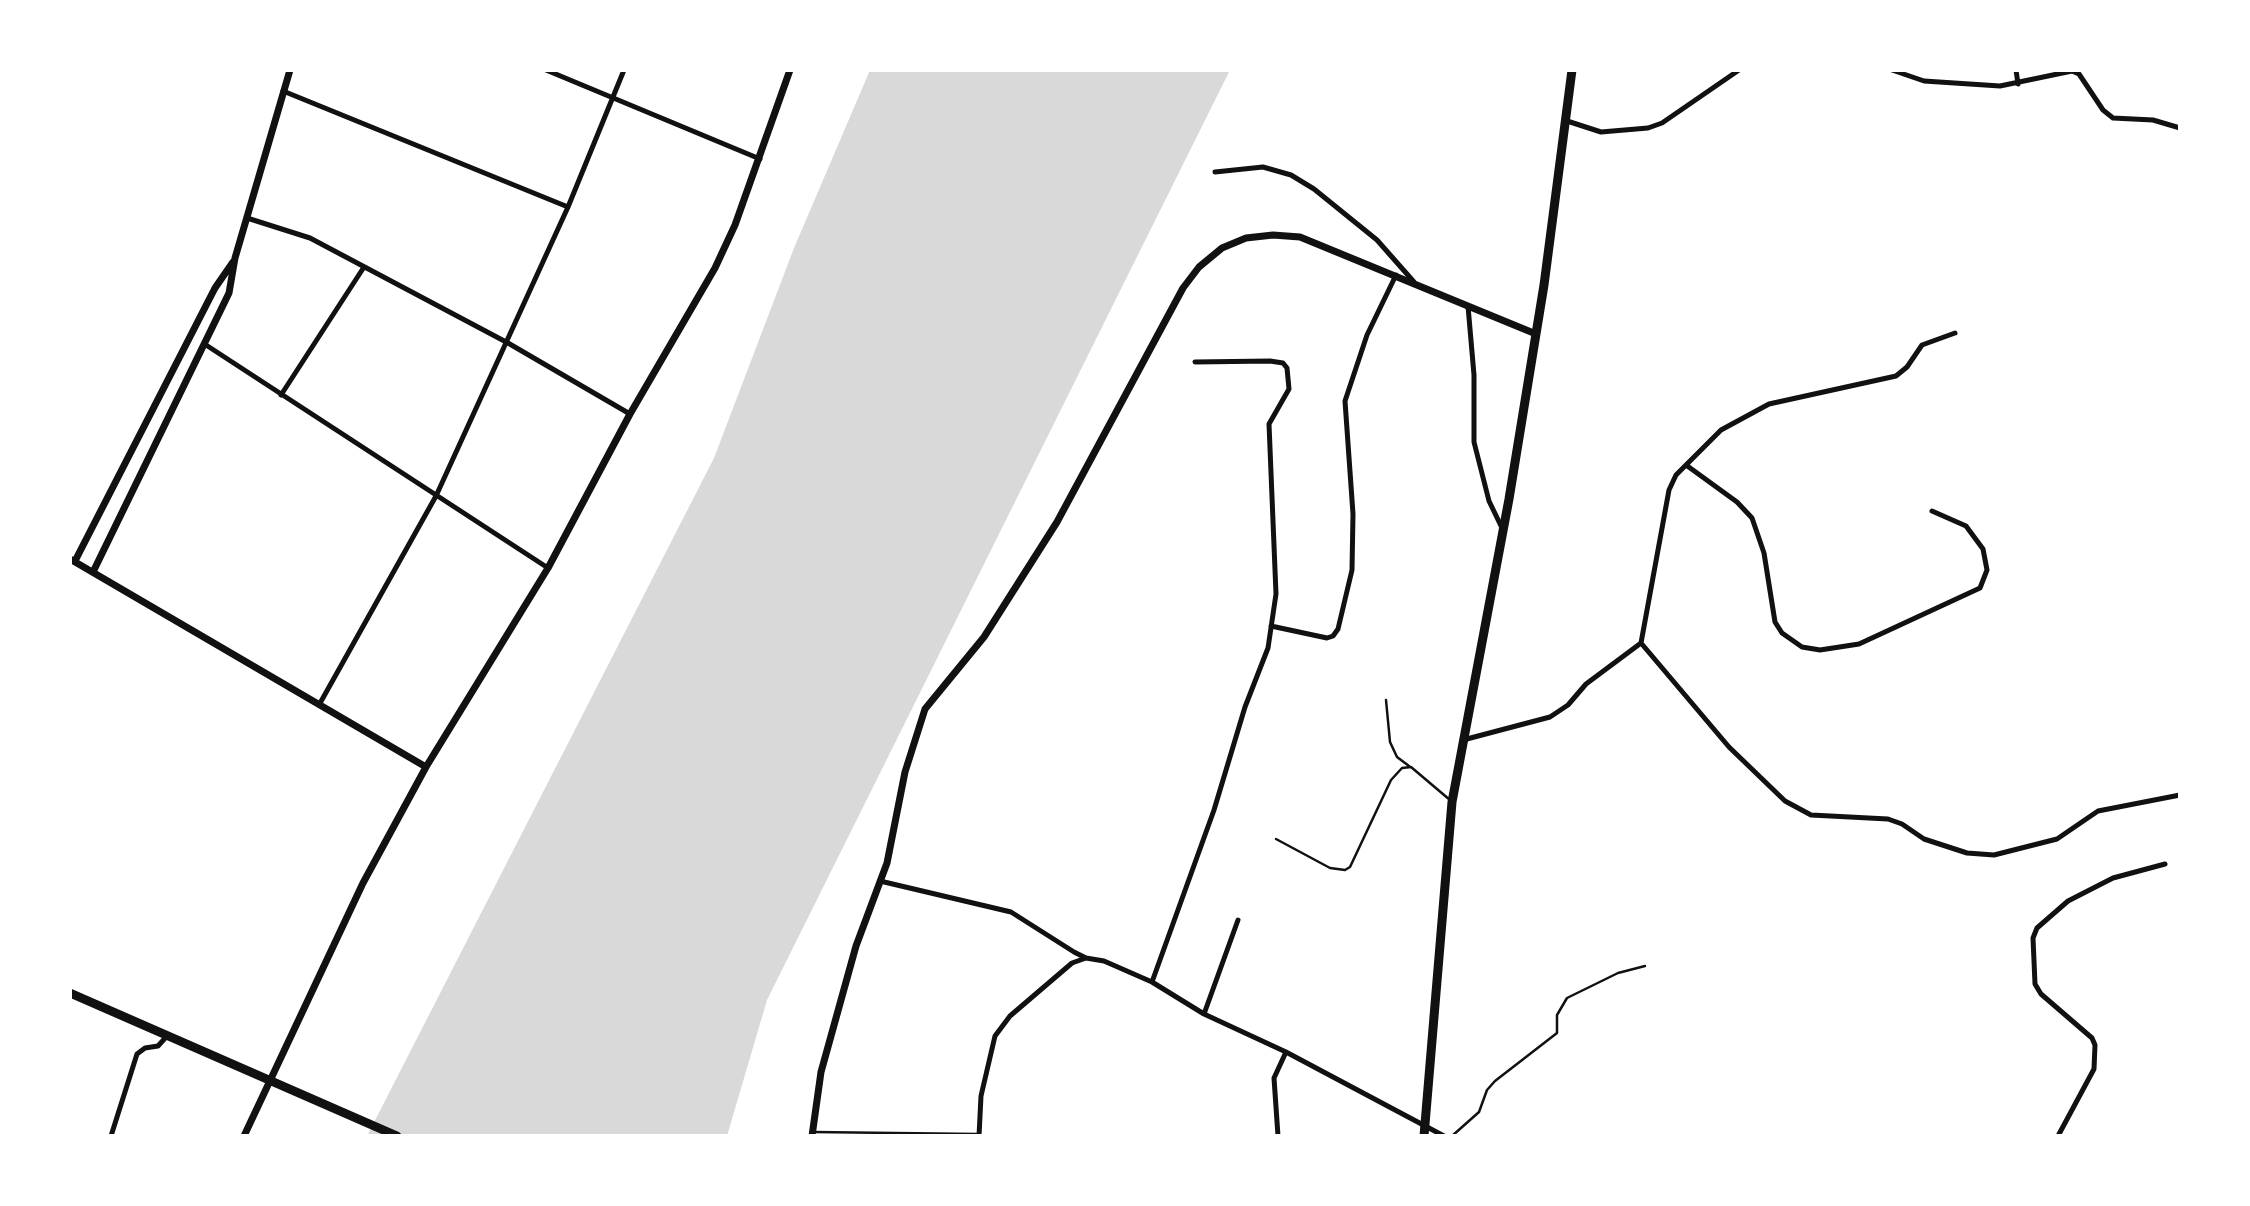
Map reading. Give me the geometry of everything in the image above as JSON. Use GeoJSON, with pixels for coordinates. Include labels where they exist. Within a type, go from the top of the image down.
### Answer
{"type":"FeatureCollection","features":[{"type":"Feature","properties":{"kind":"main road"},"geometry":{"type":"LineString","coordinates":[[1424,1136],[1452,802],[1509,499],[1544,285],[1572,70]]}},
{"type":"Feature","properties":{"kind":"main road"},"geometry":{"type":"LineString","coordinates":[[70,993],[397,1136]]}},
{"type":"Feature","properties":{"kind":"street"},"geometry":{"type":"LineString","coordinates":[[93,572],[206,345],[229,293],[235,258],[290,70]]}},
{"type":"Feature","properties":{"kind":"street"},"geometry":{"type":"LineString","coordinates":[[546,70],[760,159]]}},
{"type":"Feature","properties":{"kind":"street"},"geometry":{"type":"LineString","coordinates":[[319,705],[436,496],[508,343],[624,70]]}},
{"type":"Feature","properties":{"kind":"street"},"geometry":{"type":"LineString","coordinates":[[244,1136],[363,883],[426,767],[548,568],[630,414],[715,268],[760,159],[790,70]]}},
{"type":"Feature","properties":{"kind":"street"},"geometry":{"type":"LineString","coordinates":[[1564,120],[1601,132],[1648,128],[1662,123],[1739,70]]}},
{"type":"Feature","properties":{"kind":"street"},"geometry":{"type":"LineString","coordinates":[[1892,70],[1924,81],[1980,86],[2018,84],[2071,71],[2079,74],[2103,110],[2113,118],[2124,121],[2153,120],[2180,128]]}},
{"type":"Feature","properties":{"kind":"street"},"geometry":{"type":"LineString","coordinates":[[2016,70],[2018,84]]}},
{"type":"Feature","properties":{"kind":"street"},"geometry":{"type":"LineString","coordinates":[[283,91],[568,207]]}},
{"type":"Feature","properties":{"kind":"street"},"geometry":{"type":"LineString","coordinates":[[1215,172],[1263,167],[1290,175],[1314,189],[1377,240],[1415,283]]}},
{"type":"Feature","properties":{"kind":"street"},"geometry":{"type":"LineString","coordinates":[[247,218],[310,238],[508,343],[630,414]]}},
{"type":"Feature","properties":{"kind":"street"},"geometry":{"type":"LineString","coordinates":[[812,1134],[821,1072],[856,946],[887,863],[905,772],[925,709],[984,637],[1057,522],[1183,288],[1199,267],[1222,248],[1246,238],[1273,235],[1300,237],[1536,334]]}},
{"type":"Feature","properties":{"kind":"street"},"geometry":{"type":"LineString","coordinates":[[235,258],[215,288],[73,560],[426,767]]}},
{"type":"Feature","properties":{"kind":"street"},"geometry":{"type":"LineString","coordinates":[[281,395],[364,267]]}},
{"type":"Feature","properties":{"kind":"street"},"geometry":{"type":"LineString","coordinates":[[1271,626],[1327,638],[1334,636],[1338,629],[1352,570],[1353,514],[1345,401],[1367,335],[1396,275]]}},
{"type":"Feature","properties":{"kind":"street"},"geometry":{"type":"LineString","coordinates":[[1468,306],[1474,376],[1474,442],[1481,473],[1503,531]]}},
{"type":"Feature","properties":{"kind":"street"},"geometry":{"type":"LineString","coordinates":[[1463,740],[1550,716],[1567,705],[1586,684],[1641,643],[1669,489],[1676,475],[1721,430],[1758,408],[1896,376],[1907,367],[1922,345],[1955,333]]}},
{"type":"Feature","properties":{"kind":"street"},"geometry":{"type":"LineString","coordinates":[[206,345],[548,568]]}},
{"type":"Feature","properties":{"kind":"street"},"geometry":{"type":"LineString","coordinates":[[1152,982],[1214,810],[1245,707],[1268,648],[1276,594],[1269,424],[1289,389],[1287,368],[1283,363],[1270,361],[1195,362]]}},
{"type":"Feature","properties":{"kind":"street"},"geometry":{"type":"LineString","coordinates":[[1686,465],[1737,502],[1752,519],[1764,553],[1775,622],[1782,633],[1802,647],[1831,649],[1859,644],[1980,588],[1987,570],[1983,549],[1966,526],[1932,511]]}},
{"type":"Feature","properties":{"kind":"street"},"geometry":{"type":"LineString","coordinates":[[1492,503],[1509,499]]}},
{"type":"Feature","properties":{"kind":"street"},"geometry":{"type":"LineString","coordinates":[[1641,643],[1729,747],[1786,801],[1811,815],[1888,819],[1902,824],[1924,839],[1967,853],[1994,855],[2057,839],[2098,811],[2180,795]]}},
{"type":"Feature","properties":{"kind":"street"},"geometry":{"type":"LineString","coordinates":[[2057,1136],[2094,1069],[2095,1045],[2092,1038],[2041,994],[2035,985],[2033,938],[2037,928],[2068,901],[2113,878],[2165,864]]}},
{"type":"Feature","properties":{"kind":"street"},"geometry":{"type":"LineString","coordinates":[[880,881],[1011,912],[1086,958],[1104,961],[1152,982],[1204,1014],[1286,1052],[1444,1136]]}},
{"type":"Feature","properties":{"kind":"street"},"geometry":{"type":"LineString","coordinates":[[1204,1014],[1238,920]]}},
{"type":"Feature","properties":{"kind":"street"},"geometry":{"type":"LineString","coordinates":[[979,1135],[981,1096],[995,1036],[1010,1016],[1072,963],[1086,958]]}},
{"type":"Feature","properties":{"kind":"street"},"geometry":{"type":"LineString","coordinates":[[111,1136],[137,1054],[145,1048],[158,1045],[167,1036]]}},
{"type":"Feature","properties":{"kind":"street"},"geometry":{"type":"LineString","coordinates":[[1278,1136],[1273,1078],[1286,1052]]}},
{"type":"Feature","properties":{"kind":"lane"},"geometry":{"type":"LineString","coordinates":[[1386,700],[1390,742],[1397,757],[1452,802]]}},
{"type":"Feature","properties":{"kind":"lane"},"geometry":{"type":"LineString","coordinates":[[1276,839],[1330,868],[1348,869],[1391,780],[1402,768],[1409,766]]}},
{"type":"Feature","properties":{"kind":"lane"},"geometry":{"type":"LineString","coordinates":[[1452,1136],[1483,1106],[1487,1090],[1494,1081],[1557,1033],[1557,1015],[1567,998],[1618,973],[1645,966]]}},
{"type":"Feature","properties":{"kind":"lane"},"geometry":{"type":"LineString","coordinates":[[812,1134],[979,1135]]}},
{"type":"Feature","properties":{"kind":"shaded area"},"geometry":{"type":"Polygon","coordinates":[[[870,70],[1230,70],[767,1000],[727,1136],[367,1136],[714,458],[794,248],[870,70]]]}}]}
